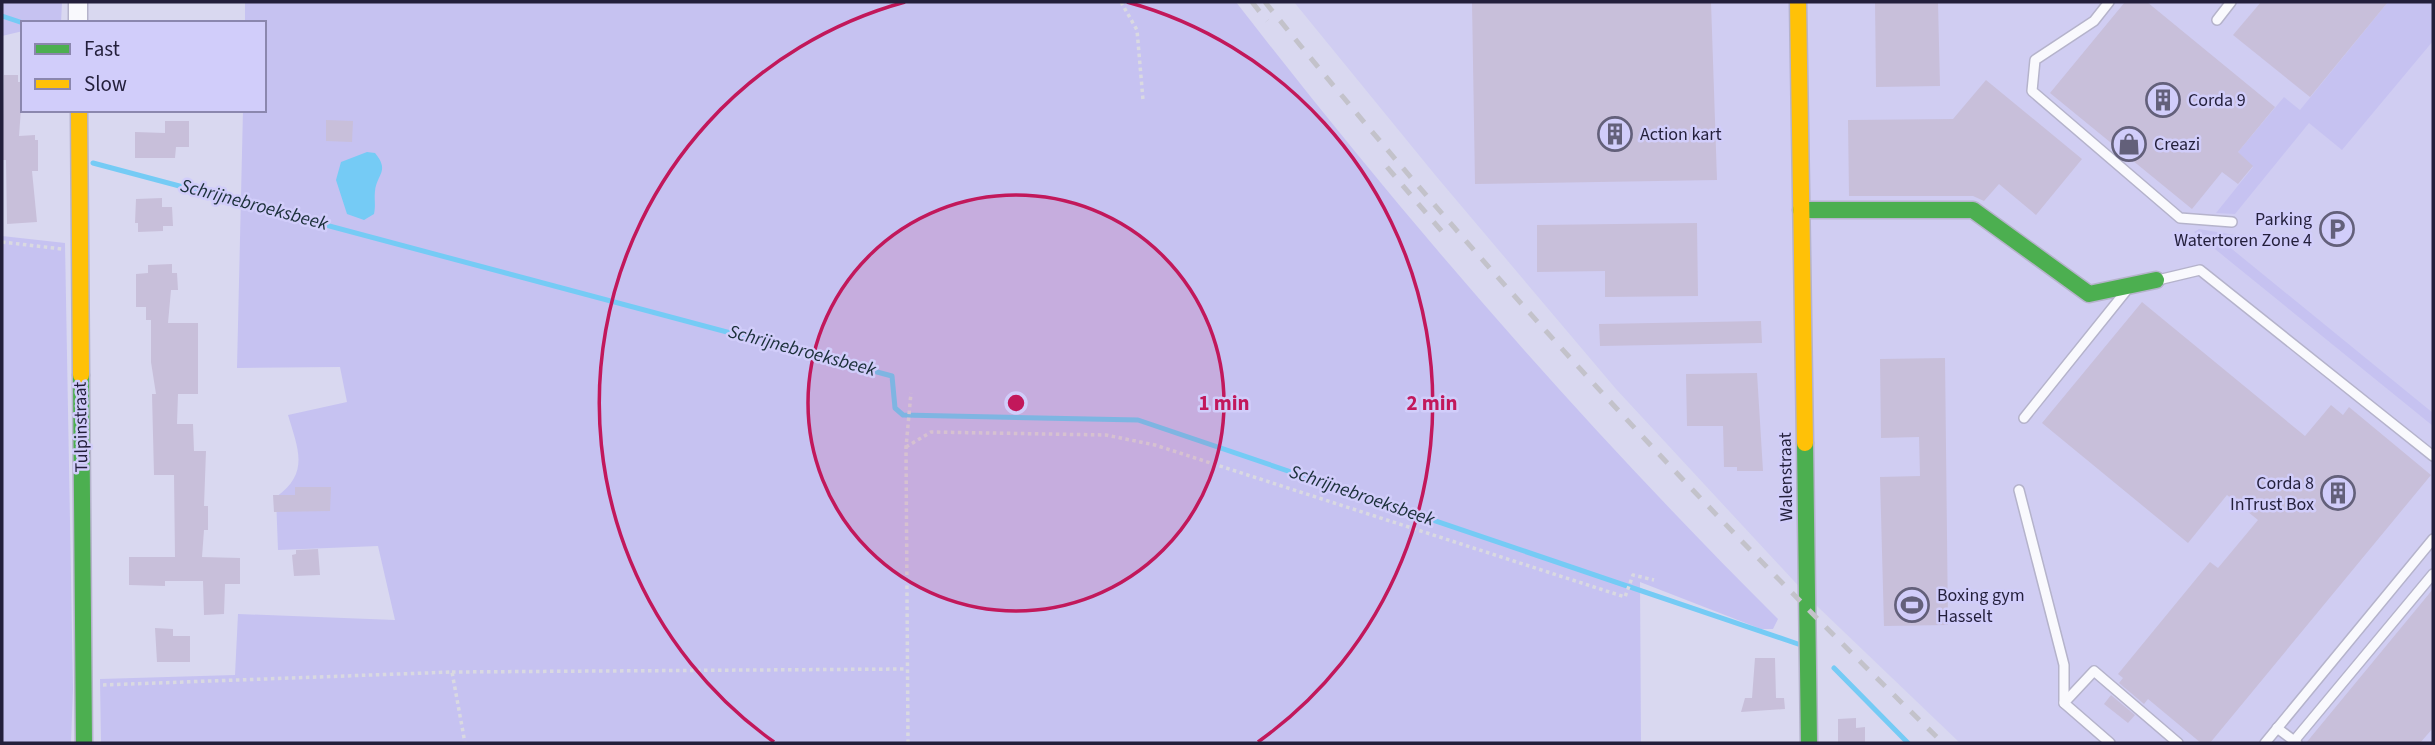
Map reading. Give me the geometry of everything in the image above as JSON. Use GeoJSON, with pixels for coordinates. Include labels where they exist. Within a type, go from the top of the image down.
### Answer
{"type":"FeatureCollection","features":[{"type":"Feature","properties":{"kind":"street"},"geometry":{"type":"LineString","coordinates":[[78,2],[78,21]]}},
{"type":"Feature","properties":{"kind":"street","name":"Walenstraat"},"geometry":{"type":"LineString","coordinates":[[1798,2],[1810,743]]}},
{"type":"Feature","properties":{"kind":"street","name":"Tulpinstraat"},"geometry":{"type":"LineString","coordinates":[[79,112],[85,743]]}},
{"type":"Feature","properties":{"kind":"street"},"geometry":{"type":"LineString","coordinates":[[1801,210],[1973,210],[2089,294],[2156,280]]}},
{"type":"Feature","properties":{"kind":"lane"},"geometry":{"type":"LineString","coordinates":[[2109,2],[2094,21],[2035,60],[2032,91],[2180,218],[2232,222]]}},
{"type":"Feature","properties":{"kind":"lane"},"geometry":{"type":"LineString","coordinates":[[2217,20],[2231,2]]}},
{"type":"Feature","properties":{"kind":"lane"},"geometry":{"type":"LineString","coordinates":[[2156,280],[2200,270],[2433,456]]}},
{"type":"Feature","properties":{"kind":"lane"},"geometry":{"type":"LineString","coordinates":[[2024,418],[2129,287]]}},
{"type":"Feature","properties":{"kind":"lane"},"geometry":{"type":"LineString","coordinates":[[2089,294],[2107,314]]}},
{"type":"Feature","properties":{"kind":"lane"},"geometry":{"type":"LineString","coordinates":[[2019,490],[2064,665],[2064,703],[2110,743]]}},
{"type":"Feature","properties":{"kind":"lane"},"geometry":{"type":"LineString","coordinates":[[2264,743],[2433,539]]}},
{"type":"Feature","properties":{"kind":"lane"},"geometry":{"type":"LineString","coordinates":[[2277,728],[2296,742],[2433,574]]}},
{"type":"Feature","properties":{"kind":"lane"},"geometry":{"type":"LineString","coordinates":[[2064,703],[2094,671],[2178,743]]}},
{"type":"Feature","properties":{"kind":"path"},"geometry":{"type":"LineString","coordinates":[[1121,2],[1137,30],[1143,100]]}},
{"type":"Feature","properties":{"kind":"path"},"geometry":{"type":"LineString","coordinates":[[2,242],[79,251]]}},
{"type":"Feature","properties":{"kind":"path"},"geometry":{"type":"LineString","coordinates":[[908,743],[905,669],[906,447],[911,393]]}},
{"type":"Feature","properties":{"kind":"path"},"geometry":{"type":"LineString","coordinates":[[906,447],[931,432],[1106,435],[1155,445],[1625,597],[1633,575],[1654,580]]}},
{"type":"Feature","properties":{"kind":"path"},"geometry":{"type":"LineString","coordinates":[[84,686],[452,672],[905,669]]}},
{"type":"Feature","properties":{"kind":"path"},"geometry":{"type":"LineString","coordinates":[[452,672],[465,743]]}},
{"type":"Feature","properties":{"kind":"shaded area"},"geometry":{"type":"Polygon","coordinates":[[[2,2],[62,2],[61,21],[21,21],[21,31],[2,36],[2,2]]]}},
{"type":"Feature","properties":{"kind":"shaded area"},"geometry":{"type":"Polygon","coordinates":[[[245,2],[1236,2],[1364,162],[1497,319],[1635,472],[1778,619],[1773,629],[1761,629],[1640,582],[1641,743],[101,743],[100,679],[235,675],[238,614],[395,620],[378,546],[278,550],[276,497],[294,479],[298,460],[298,450],[288,415],[347,402],[340,367],[237,368],[243,112],[266,112],[266,21],[245,21],[245,2]]]}},
{"type":"Feature","properties":{"kind":"shaded area"},"geometry":{"type":"Polygon","coordinates":[[[1294,2],[2433,2],[2433,743],[1960,743],[1818,607],[1616,389],[1436,176],[1294,2]]]}},
{"type":"Feature","properties":{"kind":"shaded area"},"geometry":{"type":"Polygon","coordinates":[[[2388,2],[2433,2],[2433,41],[2342,150],[2309,123],[2235,214],[2216,213],[2253,167],[2238,152],[2284,97],[2300,110],[2388,2]]]}},
{"type":"Feature","properties":{"kind":"shaded area"},"geometry":{"type":"Polygon","coordinates":[[[367,152],[375,153],[382,168],[376,185],[374,214],[364,220],[347,214],[336,180],[341,162],[367,152]]]}},
{"type":"Feature","properties":{"kind":"shaded area"},"geometry":{"type":"Polygon","coordinates":[[[2199,229],[2235,235],[2227,245],[2433,413],[2433,426],[2194,232],[2199,229]]]}},
{"type":"Feature","properties":{"kind":"shaded area"},"geometry":{"type":"Polygon","coordinates":[[[2,236],[65,243],[73,689],[71,743],[2,743],[2,236]]]}},
{"type":"Feature","properties":{"kind":"building"},"geometry":{"type":"Polygon","coordinates":[[[1472,2],[1711,2],[1717,180],[1475,184],[1472,2]]]}},
{"type":"Feature","properties":{"kind":"building"},"geometry":{"type":"Polygon","coordinates":[[[1875,2],[1938,2],[1940,86],[1876,87],[1875,2]]]}},
{"type":"Feature","properties":{"kind":"building","name":"Corda 9"},"geometry":{"type":"Polygon","coordinates":[[[2125,2],[2147,2],[2275,107],[2238,152],[2253,166],[2238,184],[2222,172],[2192,209],[2050,93],[2125,2]]]}},
{"type":"Feature","properties":{"kind":"building"},"geometry":{"type":"Polygon","coordinates":[[[2261,2],[2388,2],[2310,97],[2233,35],[2261,2]]]}},
{"type":"Feature","properties":{"kind":"building"},"geometry":{"type":"Polygon","coordinates":[[[4,75],[18,75],[18,82],[21,82],[19,136],[35,135],[35,140],[38,140],[38,171],[32,171],[37,222],[7,224],[6,160],[2,160],[4,75]]]}},
{"type":"Feature","properties":{"kind":"building"},"geometry":{"type":"Polygon","coordinates":[[[1986,80],[2082,159],[2036,215],[1999,184],[1984,201],[1973,196],[1849,196],[1848,120],[1953,119],[1986,80]]]}},
{"type":"Feature","properties":{"kind":"building"},"geometry":{"type":"Polygon","coordinates":[[[326,120],[353,121],[352,142],[326,141],[326,120]]]}},
{"type":"Feature","properties":{"kind":"building"},"geometry":{"type":"Polygon","coordinates":[[[165,121],[189,121],[189,147],[176,147],[175,158],[135,158],[135,132],[165,133],[165,121]]]}},
{"type":"Feature","properties":{"kind":"building"},"geometry":{"type":"Polygon","coordinates":[[[162,198],[162,207],[172,207],[173,226],[163,226],[163,231],[138,232],[138,223],[135,223],[136,199],[162,198]]]}},
{"type":"Feature","properties":{"kind":"building"},"geometry":{"type":"Polygon","coordinates":[[[1697,223],[1698,296],[1605,297],[1605,271],[1537,272],[1537,225],[1697,223]]]}},
{"type":"Feature","properties":{"kind":"building"},"geometry":{"type":"Polygon","coordinates":[[[172,264],[172,273],[177,273],[178,290],[171,290],[168,323],[198,323],[198,394],[178,394],[177,424],[193,424],[194,451],[206,451],[204,506],[208,506],[208,530],[204,530],[202,557],[240,558],[240,584],[225,584],[224,614],[204,615],[203,581],[165,581],[165,586],[129,585],[129,557],[175,557],[174,475],[154,475],[152,394],[156,394],[151,362],[151,320],[146,320],[146,307],[136,307],[136,274],[148,273],[148,265],[172,264]]]}},
{"type":"Feature","properties":{"kind":"building"},"geometry":{"type":"Polygon","coordinates":[[[2142,302],[2305,436],[2331,405],[2343,415],[2349,407],[2431,475],[2210,743],[2201,743],[2148,699],[2144,704],[2119,683],[2123,678],[2118,674],[2210,562],[2218,568],[2258,520],[2227,495],[2188,543],[2042,423],[2142,302]]]}},
{"type":"Feature","properties":{"kind":"building"},"geometry":{"type":"Polygon","coordinates":[[[1761,321],[1762,343],[1600,346],[1599,324],[1761,321]]]}},
{"type":"Feature","properties":{"kind":"building"},"geometry":{"type":"Polygon","coordinates":[[[1945,358],[1948,625],[1884,626],[1880,477],[1920,476],[1919,437],[1881,438],[1880,359],[1945,358]]]}},
{"type":"Feature","properties":{"kind":"building"},"geometry":{"type":"Polygon","coordinates":[[[1757,373],[1763,471],[1737,471],[1737,467],[1724,467],[1723,426],[1687,426],[1686,374],[1757,373]]]}},
{"type":"Feature","properties":{"kind":"building"},"geometry":{"type":"Polygon","coordinates":[[[295,487],[331,487],[330,511],[274,512],[273,495],[295,495],[295,487]]]}},
{"type":"Feature","properties":{"kind":"building"},"geometry":{"type":"Polygon","coordinates":[[[318,549],[320,575],[294,576],[292,555],[296,554],[296,550],[318,549]]]}},
{"type":"Feature","properties":{"kind":"building"},"geometry":{"type":"Polygon","coordinates":[[[2433,589],[2433,728],[2420,743],[2306,743],[2433,589]]]}},
{"type":"Feature","properties":{"kind":"building"},"geometry":{"type":"Polygon","coordinates":[[[155,628],[173,629],[173,636],[190,636],[190,662],[157,662],[155,628]]]}},
{"type":"Feature","properties":{"kind":"building"},"geometry":{"type":"Polygon","coordinates":[[[1755,658],[1775,658],[1776,698],[1784,698],[1785,709],[1741,712],[1745,698],[1752,698],[1755,658]]]}},
{"type":"Feature","properties":{"kind":"building"},"geometry":{"type":"Polygon","coordinates":[[[2111,695],[2135,715],[2128,723],[2104,704],[2111,695]]]}},
{"type":"Feature","properties":{"kind":"building"},"geometry":{"type":"Polygon","coordinates":[[[1856,718],[1856,728],[1865,727],[1865,743],[1838,743],[1838,719],[1856,718]]]}},
{"type":"Feature","properties":{"kind":"waterway","name":"Schrijnebroeksbeek"},"geometry":{"type":"LineString","coordinates":[[2,16],[21,22]]}},
{"type":"Feature","properties":{"kind":"waterway","name":"Schrijnebroeksbeek"},"geometry":{"type":"LineString","coordinates":[[93,163],[892,376],[895,408],[903,415],[1138,420],[1798,644]]}},
{"type":"Feature","properties":{"kind":"waterway","name":"Schrijnebroeksbeek"},"geometry":{"type":"LineString","coordinates":[[1834,668],[1908,743]]}},
{"type":"Feature","properties":{"kind":"railway"},"geometry":{"type":"LineString","coordinates":[[1252,2],[1267,21]]}},
{"type":"Feature","properties":{"kind":"railway"},"geometry":{"type":"LineString","coordinates":[[1265,2],[1426,195],[1593,383],[1765,565],[1943,743]]}},
{"type":"Feature","properties":{"kind":"railway"},"geometry":{"type":"LineString","coordinates":[[1387,167],[1444,234]]}},
{"type":"Feature","properties":{"kind":"traffic: fast"},"geometry":{"type":"LineString","coordinates":[[1801,210],[1973,210],[2089,294],[2156,280]]}},
{"type":"Feature","properties":{"kind":"traffic: fast"},"geometry":{"type":"LineString","coordinates":[[81,375],[84,743]]}},
{"type":"Feature","properties":{"kind":"traffic: fast"},"geometry":{"type":"LineString","coordinates":[[1805,443],[1809,743]]}},
{"type":"Feature","properties":{"kind":"traffic: slow"},"geometry":{"type":"LineString","coordinates":[[1798,2],[1805,443]]}},
{"type":"Feature","properties":{"kind":"traffic: slow"},"geometry":{"type":"LineString","coordinates":[[79,112],[81,375]]}},
{"type":"Feature","properties":{"kind":"place","name":"Corda 9"},"geometry":{"type":"Point","coordinates":[2163,100]}},
{"type":"Feature","properties":{"kind":"place","name":"Action kart"},"geometry":{"type":"Point","coordinates":[1615,134]}},
{"type":"Feature","properties":{"kind":"place","name":"Creazi"},"geometry":{"type":"Point","coordinates":[2129,144]}},
{"type":"Feature","properties":{"kind":"place","name":"Parking Watertoren Zone 4"},"geometry":{"type":"Point","coordinates":[2337,229]}},
{"type":"Feature","properties":{"kind":"place","name":"Corda 8 InTrust Box"},"geometry":{"type":"Point","coordinates":[2338,493]}},
{"type":"Feature","properties":{"kind":"place","name":"Boxing gym Hasselt"},"geometry":{"type":"Point","coordinates":[1912,605]}}]}
